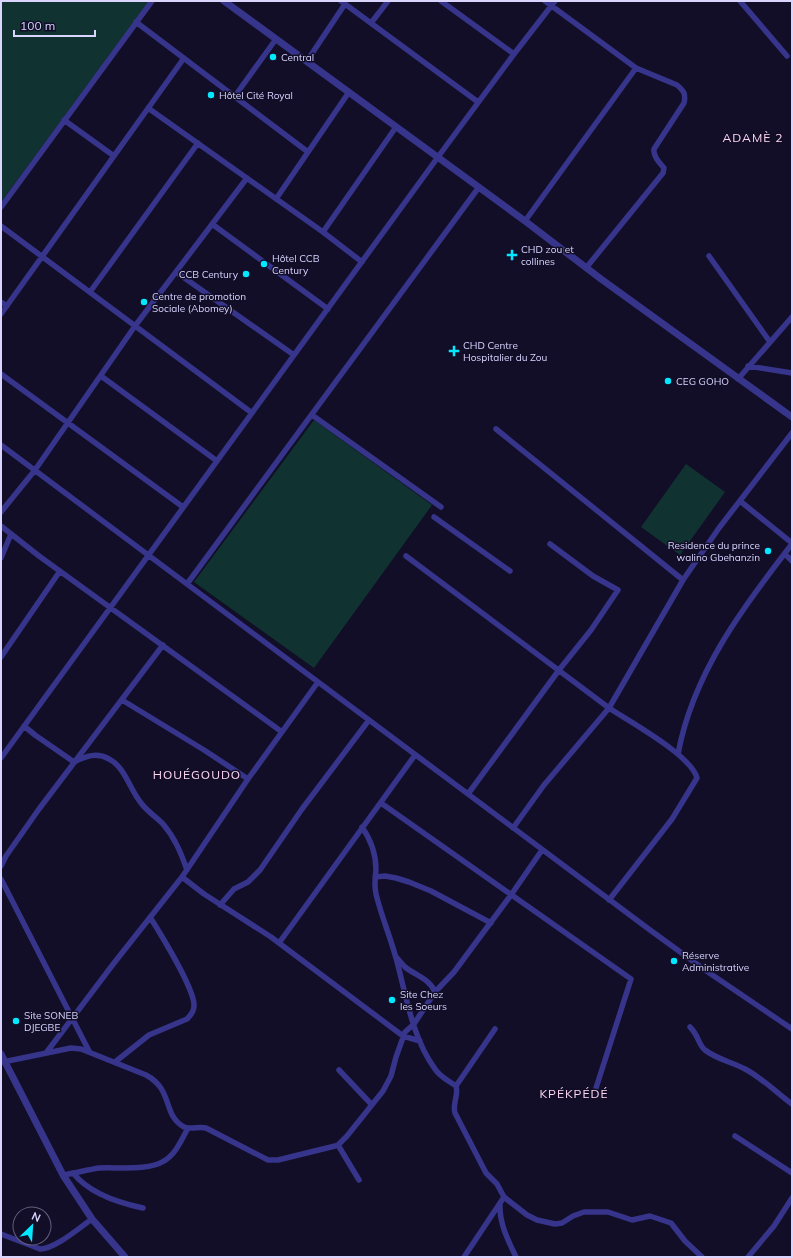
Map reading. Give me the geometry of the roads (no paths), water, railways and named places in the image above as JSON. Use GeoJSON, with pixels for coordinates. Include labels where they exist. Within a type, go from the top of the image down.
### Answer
{"type":"FeatureCollection","features":[{"type":"Feature","properties":{"kind":"street"},"geometry":{"type":"LineString","coordinates":[[1,207],[152,1]]}},
{"type":"Feature","properties":{"kind":"street"},"geometry":{"type":"LineString","coordinates":[[224,1],[479,187],[586,268],[792,417]]}},
{"type":"Feature","properties":{"kind":"street"},"geometry":{"type":"LineString","coordinates":[[371,23],[388,1]]}},
{"type":"Feature","properties":{"kind":"street"},"geometry":{"type":"LineString","coordinates":[[441,1],[514,54]]}},
{"type":"Feature","properties":{"kind":"street"},"geometry":{"type":"LineString","coordinates":[[545,1],[553,3],[636,68],[683,89],[686,97],[684,103],[653,152],[664,168],[663,173],[586,268]]}},
{"type":"Feature","properties":{"kind":"street"},"geometry":{"type":"LineString","coordinates":[[740,1],[787,56]]}},
{"type":"Feature","properties":{"kind":"street"},"geometry":{"type":"LineString","coordinates":[[307,61],[343,2],[478,102]]}},
{"type":"Feature","properties":{"kind":"street"},"geometry":{"type":"LineString","coordinates":[[1,758],[478,102],[553,3]]}},
{"type":"Feature","properties":{"kind":"street"},"geometry":{"type":"LineString","coordinates":[[136,22],[308,152]]}},
{"type":"Feature","properties":{"kind":"street"},"geometry":{"type":"LineString","coordinates":[[235,96],[276,39]]}},
{"type":"Feature","properties":{"kind":"street"},"geometry":{"type":"LineString","coordinates":[[1,314],[184,58]]}},
{"type":"Feature","properties":{"kind":"street"},"geometry":{"type":"LineString","coordinates":[[525,221],[636,68]]}},
{"type":"Feature","properties":{"kind":"street"},"geometry":{"type":"LineString","coordinates":[[276,199],[349,92]]}},
{"type":"Feature","properties":{"kind":"street"},"geometry":{"type":"LineString","coordinates":[[148,108],[362,262]]}},
{"type":"Feature","properties":{"kind":"street"},"geometry":{"type":"LineString","coordinates":[[64,120],[114,156]]}},
{"type":"Feature","properties":{"kind":"street"},"geometry":{"type":"LineString","coordinates":[[322,232],[396,127]]}},
{"type":"Feature","properties":{"kind":"street"},"geometry":{"type":"LineString","coordinates":[[90,292],[198,143]]}},
{"type":"Feature","properties":{"kind":"street"},"geometry":{"type":"LineString","coordinates":[[1,512],[35,470],[135,326],[247,178]]}},
{"type":"Feature","properties":{"kind":"street"},"geometry":{"type":"LineString","coordinates":[[187,584],[479,187]]}},
{"type":"Feature","properties":{"kind":"street"},"geometry":{"type":"LineString","coordinates":[[212,224],[328,309]]}},
{"type":"Feature","properties":{"kind":"street"},"geometry":{"type":"LineString","coordinates":[[1,226],[252,413]]}},
{"type":"Feature","properties":{"kind":"street"},"geometry":{"type":"LineString","coordinates":[[709,256],[770,342]]}},
{"type":"Feature","properties":{"kind":"street"},"geometry":{"type":"LineString","coordinates":[[176,272],[294,355]]}},
{"type":"Feature","properties":{"kind":"street"},"geometry":{"type":"LineString","coordinates":[[1,302],[6,306]]}},
{"type":"Feature","properties":{"kind":"street"},"geometry":{"type":"LineString","coordinates":[[738,379],[792,317]]}},
{"type":"Feature","properties":{"kind":"street"},"geometry":{"type":"LineString","coordinates":[[748,366],[792,372]]}},
{"type":"Feature","properties":{"kind":"street"},"geometry":{"type":"LineString","coordinates":[[1,374],[183,508]]}},
{"type":"Feature","properties":{"kind":"street"},"geometry":{"type":"LineString","coordinates":[[101,376],[217,461]]}},
{"type":"Feature","properties":{"kind":"street"},"geometry":{"type":"LineString","coordinates":[[312,415],[441,507]]}},
{"type":"Feature","properties":{"kind":"street"},"geometry":{"type":"LineString","coordinates":[[496,429],[684,580]]}},
{"type":"Feature","properties":{"kind":"street"},"geometry":{"type":"LineString","coordinates":[[513,828],[544,785],[609,708],[684,580],[719,528],[792,433]]}},
{"type":"Feature","properties":{"kind":"street"},"geometry":{"type":"LineString","coordinates":[[3,447],[609,900],[705,970],[792,1030]]}},
{"type":"Feature","properties":{"kind":"street"},"geometry":{"type":"LineString","coordinates":[[678,754],[692,701],[707,669],[727,634],[792,544],[740,501]]}},
{"type":"Feature","properties":{"kind":"street"},"geometry":{"type":"LineString","coordinates":[[434,517],[510,571]]}},
{"type":"Feature","properties":{"kind":"street"},"geometry":{"type":"LineString","coordinates":[[1,526],[110,608],[163,645],[232,698],[282,732]]}},
{"type":"Feature","properties":{"kind":"street"},"geometry":{"type":"LineString","coordinates":[[1,558],[10,534]]}},
{"type":"Feature","properties":{"kind":"street"},"geometry":{"type":"LineString","coordinates":[[468,794],[559,670],[591,630],[618,590],[593,576],[550,544]]}},
{"type":"Feature","properties":{"kind":"street"},"geometry":{"type":"LineString","coordinates":[[785,554],[792,561]]}},
{"type":"Feature","properties":{"kind":"street"},"geometry":{"type":"LineString","coordinates":[[406,556],[609,708],[678,754],[695,772],[697,780],[672,819],[609,900]]}},
{"type":"Feature","properties":{"kind":"street"},"geometry":{"type":"LineString","coordinates":[[1,657],[60,571]]}},
{"type":"Feature","properties":{"kind":"street"},"geometry":{"type":"LineString","coordinates":[[1,866],[15,842],[163,645]]}},
{"type":"Feature","properties":{"kind":"street"},"geometry":{"type":"LineString","coordinates":[[46,1053],[182,877],[248,779],[318,682]]}},
{"type":"Feature","properties":{"kind":"street"},"geometry":{"type":"LineString","coordinates":[[122,700],[248,779]]}},
{"type":"Feature","properties":{"kind":"street"},"geometry":{"type":"LineString","coordinates":[[220,905],[234,889],[248,882],[260,870],[302,809],[368,720]]}},
{"type":"Feature","properties":{"kind":"street"},"geometry":{"type":"LineString","coordinates":[[24,726],[74,762]]}},
{"type":"Feature","properties":{"kind":"street"},"geometry":{"type":"LineString","coordinates":[[74,762],[91,755],[104,756],[114,762],[141,803],[169,831],[180,851],[187,870]]}},
{"type":"Feature","properties":{"kind":"street"},"geometry":{"type":"LineString","coordinates":[[279,943],[415,755]]}},
{"type":"Feature","properties":{"kind":"street"},"geometry":{"type":"LineString","coordinates":[[381,803],[631,979],[596,1088]]}},
{"type":"Feature","properties":{"kind":"street"},"geometry":{"type":"LineString","coordinates":[[362,827],[374,852],[374,884],[376,895],[396,956],[408,1007],[420,1041],[435,1070],[456,1086]]}},
{"type":"Feature","properties":{"kind":"street"},"geometry":{"type":"LineString","coordinates":[[3,1062],[71,1048],[89,1051],[146,1074],[154,1079],[163,1089],[174,1118],[188,1128],[206,1128],[271,1161],[338,1144],[355,1126],[387,1085],[403,1036],[414,1024],[436,992],[454,972],[491,923],[542,850]]}},
{"type":"Feature","properties":{"kind":"street"},"geometry":{"type":"LineString","coordinates":[[375,877],[385,876],[409,882],[491,923]]}},
{"type":"Feature","properties":{"kind":"street"},"geometry":{"type":"LineString","coordinates":[[182,877],[220,905],[279,943],[403,1036],[420,1041]]}},
{"type":"Feature","properties":{"kind":"street"},"geometry":{"type":"LineString","coordinates":[[1,879],[89,1051]]}},
{"type":"Feature","properties":{"kind":"street"},"geometry":{"type":"LineString","coordinates":[[115,1062],[149,1035],[187,1019],[195,1008],[194,1001],[180,970],[150,917]]}},
{"type":"Feature","properties":{"kind":"street"},"geometry":{"type":"LineString","coordinates":[[396,956],[405,966],[428,980],[436,992]]}},
{"type":"Feature","properties":{"kind":"street"},"geometry":{"type":"LineString","coordinates":[[690,1028],[696,1032],[700,1045],[704,1050],[745,1069],[792,1104]]}},
{"type":"Feature","properties":{"kind":"street"},"geometry":{"type":"LineString","coordinates":[[495,1029],[456,1086],[457,1092],[454,1103],[455,1113],[482,1168],[500,1188],[504,1197],[527,1215],[546,1223],[562,1223],[573,1216],[584,1212],[608,1212],[632,1220],[650,1216],[663,1221],[668,1221],[674,1225],[685,1241],[702,1257]]}},
{"type":"Feature","properties":{"kind":"street"},"geometry":{"type":"LineString","coordinates":[[1,1054],[3,1062],[62,1175],[92,1219],[124,1257]]}},
{"type":"Feature","properties":{"kind":"street"},"geometry":{"type":"LineString","coordinates":[[339,1070],[372,1105]]}},
{"type":"Feature","properties":{"kind":"street"},"geometry":{"type":"LineString","coordinates":[[62,1175],[99,1168],[141,1167],[156,1164],[164,1161],[171,1155],[188,1128]]}},
{"type":"Feature","properties":{"kind":"street"},"geometry":{"type":"LineString","coordinates":[[735,1136],[792,1174]]}},
{"type":"Feature","properties":{"kind":"street"},"geometry":{"type":"LineString","coordinates":[[338,1144],[359,1180]]}},
{"type":"Feature","properties":{"kind":"street"},"geometry":{"type":"LineString","coordinates":[[74,1173],[82,1182],[105,1195],[143,1208]]}},
{"type":"Feature","properties":{"kind":"street"},"geometry":{"type":"LineString","coordinates":[[464,1257],[504,1197]]}},
{"type":"Feature","properties":{"kind":"street"},"geometry":{"type":"LineString","coordinates":[[748,1257],[774,1226],[792,1198]]}},
{"type":"Feature","properties":{"kind":"street"},"geometry":{"type":"LineString","coordinates":[[500,1203],[502,1222],[516,1257]]}},
{"type":"Feature","properties":{"kind":"street"},"geometry":{"type":"LineString","coordinates":[[1,1234],[40,1249],[44,1249],[92,1219]]}},
{"type":"Feature","properties":{"kind":"place","name":"Central"},"geometry":{"type":"Point","coordinates":[273,57]}},
{"type":"Feature","properties":{"kind":"place","name":"Hôtel Cité Royal"},"geometry":{"type":"Point","coordinates":[211,95]}},
{"type":"Feature","properties":{"kind":"place","name":"CHD zou et collines"},"geometry":{"type":"Point","coordinates":[512,255]}},
{"type":"Feature","properties":{"kind":"place","name":"Hôtel CCB Century"},"geometry":{"type":"Point","coordinates":[264,264]}},
{"type":"Feature","properties":{"kind":"place","name":"CCB Century"},"geometry":{"type":"Point","coordinates":[246,274]}},
{"type":"Feature","properties":{"kind":"place","name":"Centre de promotion Sociale (Abomey)"},"geometry":{"type":"Point","coordinates":[144,302]}},
{"type":"Feature","properties":{"kind":"place","name":"CHD Centre Hospitalier du Zou"},"geometry":{"type":"Point","coordinates":[454,351]}},
{"type":"Feature","properties":{"kind":"place","name":"CEG GOHO"},"geometry":{"type":"Point","coordinates":[668,381]}},
{"type":"Feature","properties":{"kind":"place","name":"Residence du prince walino Gbehanzin"},"geometry":{"type":"Point","coordinates":[768,551]}},
{"type":"Feature","properties":{"kind":"place","name":"Réserve Administrative"},"geometry":{"type":"Point","coordinates":[674,961]}},
{"type":"Feature","properties":{"kind":"place","name":"Site Chez les Soeurs"},"geometry":{"type":"Point","coordinates":[392,1000]}},
{"type":"Feature","properties":{"kind":"place","name":"Site SONEB DJEGBE"},"geometry":{"type":"Point","coordinates":[16,1021]}},
{"type":"Feature","properties":{"kind":"district","name":"ADAMÈ 2"},"geometry":{"type":"Point","coordinates":[753,138]}},
{"type":"Feature","properties":{"kind":"district","name":"HOUÉGOUDO"},"geometry":{"type":"Point","coordinates":[197,775]}},
{"type":"Feature","properties":{"kind":"district","name":"KPÉKPÉDÉ"},"geometry":{"type":"Point","coordinates":[574,1094]}}]}
